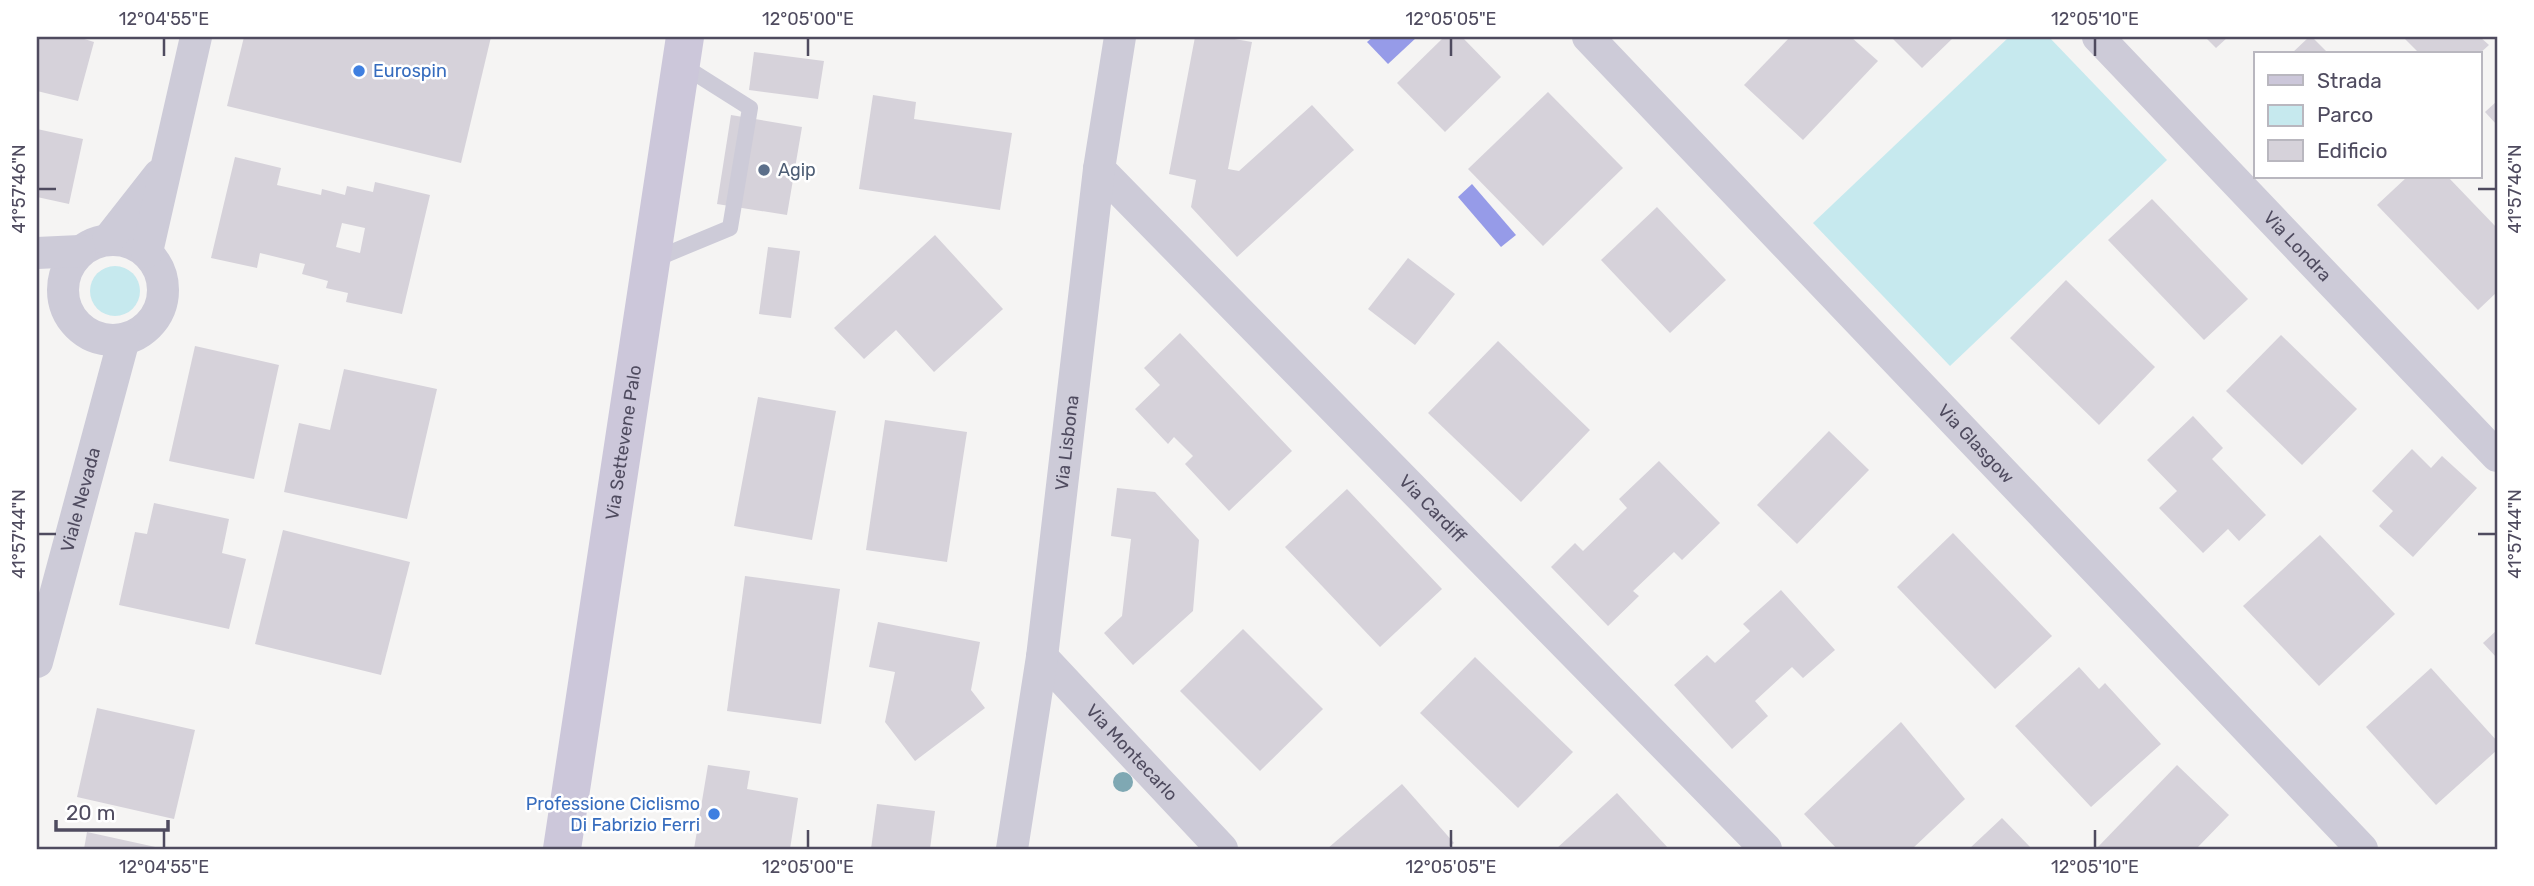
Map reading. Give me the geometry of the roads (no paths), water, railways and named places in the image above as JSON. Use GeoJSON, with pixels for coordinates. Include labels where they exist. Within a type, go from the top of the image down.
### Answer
{"type":"FeatureCollection","features":[{"type":"Feature","properties":{"kind":"street"},"geometry":{"type":"LineString","coordinates":[[147,252],[195,37]]}},
{"type":"Feature","properties":{"kind":"street","name":"Via Lisbona"},"geometry":{"type":"LineString","coordinates":[[1012,849],[1042,657],[1099,169],[1120,37]]}},
{"type":"Feature","properties":{"kind":"street","name":"Via Glasgow"},"geometry":{"type":"LineString","coordinates":[[1588,37],[2362,849]]}},
{"type":"Feature","properties":{"kind":"street","name":"Via Londra"},"geometry":{"type":"LineString","coordinates":[[2098,37],[2497,456]]}},
{"type":"Feature","properties":{"kind":"street","name":"Via Settevene Palo"},"geometry":{"type":"LineString","coordinates":[[562,849],[683,50]]}},
{"type":"Feature","properties":{"kind":"street"},"geometry":{"type":"LineString","coordinates":[[37,253],[94,245],[131,243],[147,252],[160,271],[163,289],[161,306],[147,326],[124,339],[112,341],[94,337],[71,318],[50,295],[63,282],[69,265],[94,245],[164,169]]}},
{"type":"Feature","properties":{"kind":"street","name":"Via Cardiff"},"geometry":{"type":"LineString","coordinates":[[1099,169],[1766,849]]}},
{"type":"Feature","properties":{"kind":"street","name":"Viale Nevada"},"geometry":{"type":"LineString","coordinates":[[37,662],[124,339]]}},
{"type":"Feature","properties":{"kind":"street","name":"Via Montecarlo"},"geometry":{"type":"LineString","coordinates":[[1042,657],[1222,849]]}},
{"type":"Feature","properties":{"kind":"lane"},"geometry":{"type":"LineString","coordinates":[[651,261],[730,228],[750,108],[683,50]]}},
{"type":"Feature","properties":{"kind":"water"},"geometry":{"type":"Polygon","coordinates":[[[1373,37],[1417,37],[1388,64],[1367,42],[1373,37]]]}},
{"type":"Feature","properties":{"kind":"water"},"geometry":{"type":"Polygon","coordinates":[[[1472,184],[1516,235],[1501,247],[1458,197],[1472,184]]]}},
{"type":"Feature","properties":{"kind":"place","name":"Eurospin"},"geometry":{"type":"Point","coordinates":[359,71]}},
{"type":"Feature","properties":{"kind":"place","name":"Agip"},"geometry":{"type":"Point","coordinates":[764,170]}},
{"type":"Feature","properties":{"kind":"place","name":"Professione Ciclismo Di Fabrizio Ferri"},"geometry":{"type":"Point","coordinates":[714,814]}}]}
